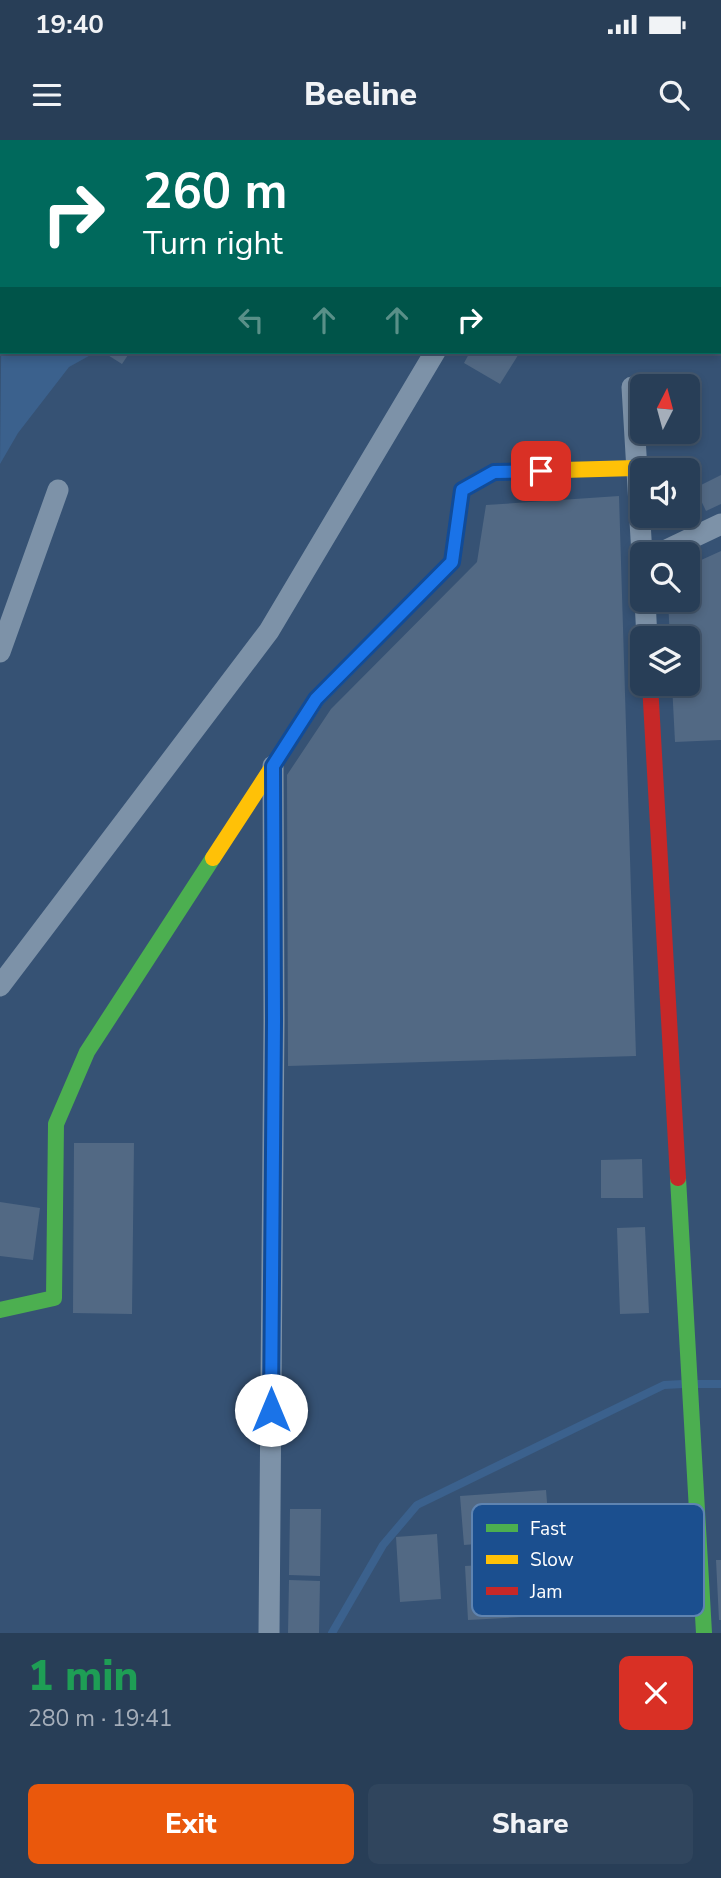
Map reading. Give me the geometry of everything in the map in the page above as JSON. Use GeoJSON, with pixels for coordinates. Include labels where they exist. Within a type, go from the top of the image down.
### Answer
{"type":"FeatureCollection","features":[{"type":"Feature","properties":{"kind":"street"},"geometry":{"type":"LineString","coordinates":[[0,986],[269,631],[434,354]]}},
{"type":"Feature","properties":{"kind":"street"},"geometry":{"type":"LineString","coordinates":[[0,1310],[54,1298],[56,1124],[87,1052],[316,699],[452,562],[462,490],[494,472],[630,468]]}},
{"type":"Feature","properties":{"kind":"street"},"geometry":{"type":"LineString","coordinates":[[0,652],[58,490]]}},
{"type":"Feature","properties":{"kind":"street"},"geometry":{"type":"LineString","coordinates":[[683,542],[721,524]]}},
{"type":"Feature","properties":{"kind":"street"},"geometry":{"type":"LineString","coordinates":[[651,696],[696,1504]]}},
{"type":"Feature","properties":{"kind":"street"},"geometry":{"type":"LineString","coordinates":[[269,1633],[274,1021],[273,766]]}},
{"type":"Feature","properties":{"kind":"water"},"geometry":{"type":"Polygon","coordinates":[[[1,354],[92,354],[69,367],[18,433],[0,464],[1,354]]]}},
{"type":"Feature","properties":{"kind":"building"},"geometry":{"type":"Polygon","coordinates":[[[106,354],[129,354],[122,364],[106,354]]]}},
{"type":"Feature","properties":{"kind":"building"},"geometry":{"type":"Polygon","coordinates":[[[469,354],[519,354],[500,384],[464,363],[469,354]]]}},
{"type":"Feature","properties":{"kind":"building"},"geometry":{"type":"Polygon","coordinates":[[[721,475],[721,504],[706,511],[700,498],[700,486],[721,475]]]}},
{"type":"Feature","properties":{"kind":"building"},"geometry":{"type":"Polygon","coordinates":[[[619,496],[636,1056],[288,1066],[287,775],[331,709],[477,562],[486,505],[619,496]]]}},
{"type":"Feature","properties":{"kind":"building"},"geometry":{"type":"Polygon","coordinates":[[[721,551],[721,740],[675,742],[673,696],[700,696],[700,626],[669,626],[669,612],[700,612],[700,561],[721,551]]]}},
{"type":"Feature","properties":{"kind":"building"},"geometry":{"type":"Polygon","coordinates":[[[74,1143],[134,1143],[132,1314],[73,1313],[74,1143]]]}},
{"type":"Feature","properties":{"kind":"building"},"geometry":{"type":"Polygon","coordinates":[[[642,1159],[643,1198],[601,1198],[601,1160],[642,1159]]]}},
{"type":"Feature","properties":{"kind":"building"},"geometry":{"type":"Polygon","coordinates":[[[0,1202],[40,1208],[33,1260],[0,1256],[0,1202]]]}},
{"type":"Feature","properties":{"kind":"building"},"geometry":{"type":"Polygon","coordinates":[[[645,1227],[649,1313],[620,1314],[617,1228],[645,1227]]]}},
{"type":"Feature","properties":{"kind":"building"},"geometry":{"type":"Polygon","coordinates":[[[546,1490],[547,1504],[472,1504],[472,1544],[464,1545],[460,1496],[546,1490]]]}},
{"type":"Feature","properties":{"kind":"building"},"geometry":{"type":"Polygon","coordinates":[[[290,1509],[321,1509],[320,1576],[289,1575],[290,1509]]]}},
{"type":"Feature","properties":{"kind":"building"},"geometry":{"type":"Polygon","coordinates":[[[437,1534],[441,1599],[400,1602],[396,1537],[437,1534]]]}},
{"type":"Feature","properties":{"kind":"building"},"geometry":{"type":"Polygon","coordinates":[[[716,1560],[721,1560],[721,1620],[719,1620],[716,1560]]]}},
{"type":"Feature","properties":{"kind":"building"},"geometry":{"type":"Polygon","coordinates":[[[465,1566],[472,1566],[472,1616],[541,1616],[468,1620],[465,1566]]]}},
{"type":"Feature","properties":{"kind":"building"},"geometry":{"type":"Polygon","coordinates":[[[289,1580],[320,1581],[319,1633],[288,1633],[289,1580]]]}},
{"type":"Feature","properties":{"kind":"waterway"},"geometry":{"type":"LineString","coordinates":[[332,1633],[383,1545],[417,1505],[664,1385],[683,1384]]}},
{"type":"Feature","properties":{"kind":"waterway"},"geometry":{"type":"LineString","coordinates":[[696,1384],[721,1384]]}},
{"type":"Feature","properties":{"kind":"traffic: fast"},"geometry":{"type":"LineString","coordinates":[[0,1310],[54,1298],[56,1124],[87,1052],[213,858]]}},
{"type":"Feature","properties":{"kind":"traffic: fast"},"geometry":{"type":"LineString","coordinates":[[678,1178],[697,1504]]}},
{"type":"Feature","properties":{"kind":"traffic: fast"},"geometry":{"type":"LineString","coordinates":[[703,1616],[704,1633]]}},
{"type":"Feature","properties":{"kind":"traffic: slow"},"geometry":{"type":"LineString","coordinates":[[213,858],[316,700],[452,562],[462,490],[494,472],[630,468]]}},
{"type":"Feature","properties":{"kind":"traffic: jam"},"geometry":{"type":"LineString","coordinates":[[651,696],[678,1178]]}},
{"type":"Feature","properties":{"kind":"route"},"geometry":{"type":"LineString","coordinates":[[271,1410],[273,766],[316,699],[452,562],[462,490],[494,472],[541,471]]}}]}
